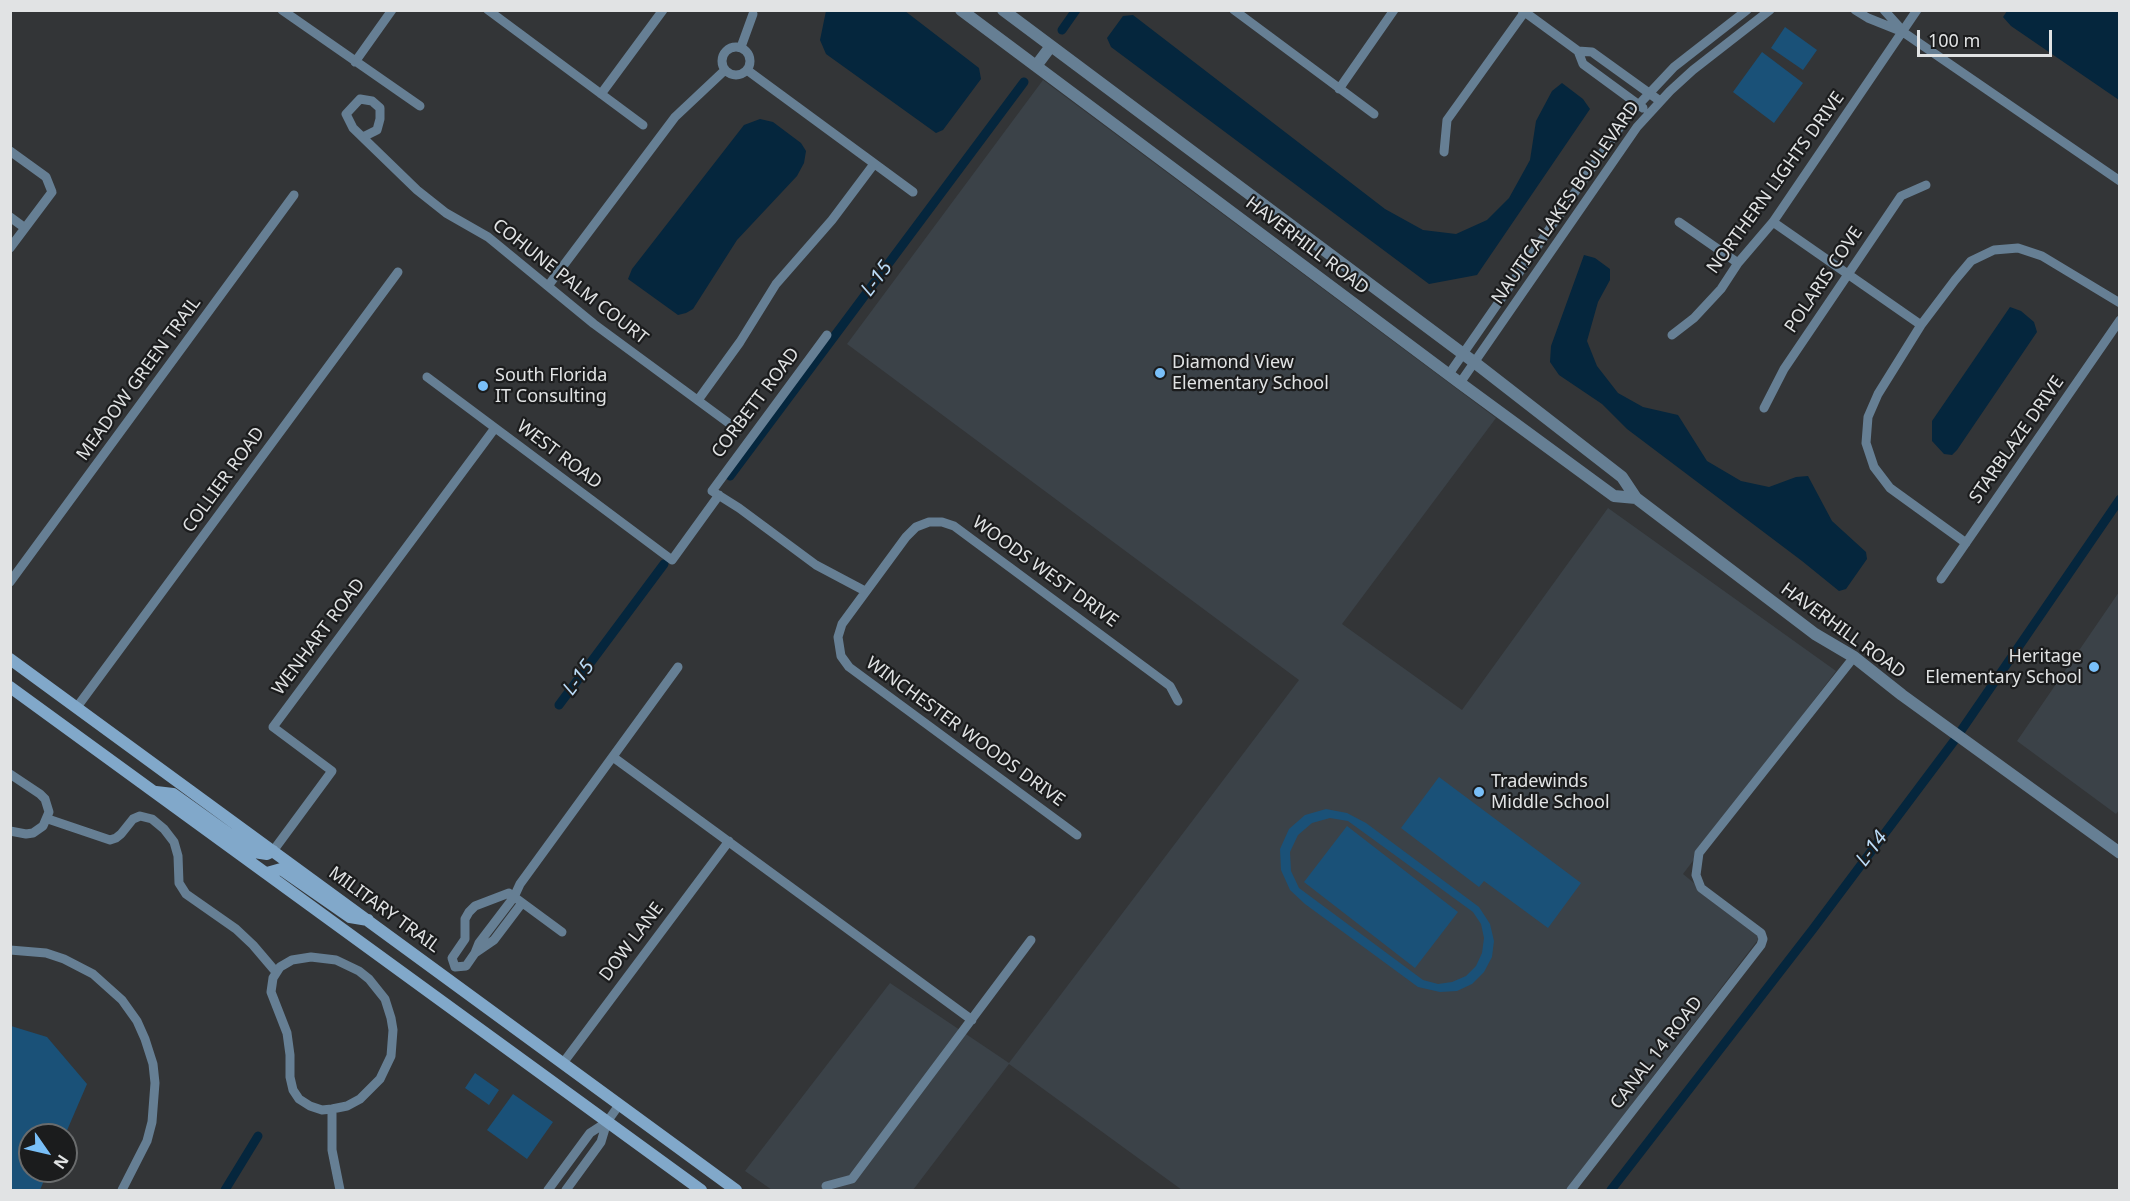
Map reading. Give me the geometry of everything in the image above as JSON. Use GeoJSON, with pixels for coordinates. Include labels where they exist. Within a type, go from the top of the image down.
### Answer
{"type":"FeatureCollection","features":[{"type":"Feature","properties":{"kind":"main road","name":"MILITARY TRAIL"},"geometry":{"type":"LineString","coordinates":[[10,659],[736,1191]]}},
{"type":"Feature","properties":{"kind":"main road"},"geometry":{"type":"LineString","coordinates":[[10,687],[701,1191]]}},
{"type":"Feature","properties":{"kind":"main road"},"geometry":{"type":"LineString","coordinates":[[154,792],[174,794],[254,852],[267,854],[273,851]]}},
{"type":"Feature","properties":{"kind":"main road"},"geometry":{"type":"LineString","coordinates":[[267,873],[281,868],[350,917],[369,920]]}},
{"type":"Feature","properties":{"kind":"street"},"geometry":{"type":"LineString","coordinates":[[282,10],[420,106]]}},
{"type":"Feature","properties":{"kind":"street"},"geometry":{"type":"LineString","coordinates":[[355,62],[392,10]]}},
{"type":"Feature","properties":{"kind":"street"},"geometry":{"type":"LineString","coordinates":[[488,10],[643,125]]}},
{"type":"Feature","properties":{"kind":"street"},"geometry":{"type":"LineString","coordinates":[[601,94],[663,10]]}},
{"type":"Feature","properties":{"kind":"street","name":"HAVERHILL ROAD"},"geometry":{"type":"LineString","coordinates":[[961,10],[1614,496],[1636,498]]}},
{"type":"Feature","properties":{"kind":"street","name":"HAVERHILL ROAD"},"geometry":{"type":"LineString","coordinates":[[1003,10],[1474,362],[1622,477],[1636,498],[1815,634],[1854,657],[1938,722],[2120,853]]}},
{"type":"Feature","properties":{"kind":"street"},"geometry":{"type":"LineString","coordinates":[[1234,10],[1374,114]]}},
{"type":"Feature","properties":{"kind":"street"},"geometry":{"type":"LineString","coordinates":[[1339,88],[1394,10]]}},
{"type":"Feature","properties":{"kind":"street","name":"NAUTICA LAKES BOULEVARD"},"geometry":{"type":"LineString","coordinates":[[1449,374],[1605,146],[1638,104],[1681,61],[1747,10]]}},
{"type":"Feature","properties":{"kind":"street","name":"NAUTICA LAKES BOULEVARD"},"geometry":{"type":"LineString","coordinates":[[1460,383],[1617,154],[1649,114],[1693,70],[1770,10]]}},
{"type":"Feature","properties":{"kind":"street"},"geometry":{"type":"LineString","coordinates":[[1856,10],[1868,18],[1903,32],[2120,182]]}},
{"type":"Feature","properties":{"kind":"street"},"geometry":{"type":"LineString","coordinates":[[1884,10],[1903,32]]}},
{"type":"Feature","properties":{"kind":"street","name":"NORTHERN LIGHTS DRIVE"},"geometry":{"type":"LineString","coordinates":[[1672,335],[1694,318],[1721,289],[1738,263],[1773,222],[1917,10]]}},
{"type":"Feature","properties":{"kind":"street"},"geometry":{"type":"LineString","coordinates":[[1444,152],[1447,120],[1524,11],[1578,51],[1583,64],[1649,114]]}},
{"type":"Feature","properties":{"kind":"street"},"geometry":{"type":"LineString","coordinates":[[741,47],[756,12]]}},
{"type":"Feature","properties":{"kind":"street"},"geometry":{"type":"LineString","coordinates":[[1036,66],[1051,46]]}},
{"type":"Feature","properties":{"kind":"street"},"geometry":{"type":"LineString","coordinates":[[741,47],[750,57],[750,66],[736,75],[725,70],[722,60],[730,48],[741,47]]}},
{"type":"Feature","properties":{"kind":"street"},"geometry":{"type":"LineString","coordinates":[[1578,51],[1592,52],[1660,101]]}},
{"type":"Feature","properties":{"kind":"street"},"geometry":{"type":"LineString","coordinates":[[548,286],[675,117],[725,70]]}},
{"type":"Feature","properties":{"kind":"street"},"geometry":{"type":"LineString","coordinates":[[747,70],[912,192]]}},
{"type":"Feature","properties":{"kind":"street","name":"COHUNE PALM COURT"},"geometry":{"type":"LineString","coordinates":[[363,137],[417,190],[446,213],[488,237],[594,324],[734,426]]}},
{"type":"Feature","properties":{"kind":"street"},"geometry":{"type":"LineString","coordinates":[[10,151],[46,177],[51,185],[51,195],[10,248]]}},
{"type":"Feature","properties":{"kind":"street"},"geometry":{"type":"LineString","coordinates":[[698,400],[740,342],[776,284],[832,220],[874,164]]}},
{"type":"Feature","properties":{"kind":"street","name":"POLARIS COVE"},"geometry":{"type":"LineString","coordinates":[[1764,408],[1784,369],[1901,196],[1926,185]]}},
{"type":"Feature","properties":{"kind":"street","name":"MEADOW GREEN TRAIL"},"geometry":{"type":"LineString","coordinates":[[10,582],[294,195]]}},
{"type":"Feature","properties":{"kind":"street"},"geometry":{"type":"LineString","coordinates":[[10,217],[25,228]]}},
{"type":"Feature","properties":{"kind":"street"},"geometry":{"type":"LineString","coordinates":[[1679,222],[1738,263]]}},
{"type":"Feature","properties":{"kind":"street"},"geometry":{"type":"LineString","coordinates":[[1773,222],[1922,325]]}},
{"type":"Feature","properties":{"kind":"street"},"geometry":{"type":"LineString","coordinates":[[1966,543],[1890,488],[1874,468],[1866,443],[1868,417],[1878,394],[1922,325],[1971,261],[1994,250],[2018,248],[2042,256],[2120,303]]}},
{"type":"Feature","properties":{"kind":"street","name":"COLLIER ROAD"},"geometry":{"type":"LineString","coordinates":[[76,707],[398,272]]}},
{"type":"Feature","properties":{"kind":"street","name":"STARBLAZE DRIVE"},"geometry":{"type":"LineString","coordinates":[[1941,579],[2120,320]]}},
{"type":"Feature","properties":{"kind":"street","name":"CORBETT ROAD"},"geometry":{"type":"LineString","coordinates":[[672,560],[827,335]]}},
{"type":"Feature","properties":{"kind":"street","name":"WEST ROAD"},"geometry":{"type":"LineString","coordinates":[[427,377],[672,560]]}},
{"type":"Feature","properties":{"kind":"street","name":"WENHART ROAD"},"geometry":{"type":"LineString","coordinates":[[273,851],[332,771],[273,727],[495,428]]}},
{"type":"Feature","properties":{"kind":"street"},"geometry":{"type":"LineString","coordinates":[[716,493],[816,565],[865,591]]}},
{"type":"Feature","properties":{"kind":"street","name":"WOODS WEST DRIVE"},"geometry":{"type":"LineString","coordinates":[[865,591],[911,531],[928,522],[948,524],[1170,686],[1178,701]]}},
{"type":"Feature","properties":{"kind":"street","name":"WINCHESTER WOODS DRIVE"},"geometry":{"type":"LineString","coordinates":[[865,591],[839,630],[839,650],[849,667],[1077,835]]}},
{"type":"Feature","properties":{"kind":"street","name":"CANAL 14 ROAD"},"geometry":{"type":"LineString","coordinates":[[1571,1191],[1761,945],[1763,939],[1761,933],[1701,888],[1696,874],[1699,853],[1854,657]]}},
{"type":"Feature","properties":{"kind":"street"},"geometry":{"type":"LineString","coordinates":[[447,977],[455,967],[466,966],[479,943],[503,920],[518,900],[520,884],[678,667]]}},
{"type":"Feature","properties":{"kind":"street"},"geometry":{"type":"LineString","coordinates":[[612,757],[972,1020]]}},
{"type":"Feature","properties":{"kind":"street"},"geometry":{"type":"LineString","coordinates":[[10,774],[45,799],[49,812],[48,819],[43,826],[33,833],[10,831]]}},
{"type":"Feature","properties":{"kind":"street"},"geometry":{"type":"LineString","coordinates":[[48,819],[110,840],[121,834],[134,819],[146,817],[152,819],[174,842],[178,856],[179,883],[186,894],[236,929],[276,972]]}},
{"type":"Feature","properties":{"kind":"street","name":"DOW LANE"},"geometry":{"type":"LineString","coordinates":[[563,1063],[729,842]]}},
{"type":"Feature","properties":{"kind":"street"},"geometry":{"type":"LineString","coordinates":[[455,967],[452,958],[465,939],[465,919],[469,912],[476,906],[509,894],[562,932]]}},
{"type":"Feature","properties":{"kind":"street"},"geometry":{"type":"LineString","coordinates":[[489,901],[503,920]]}},
{"type":"Feature","properties":{"kind":"street"},"geometry":{"type":"LineString","coordinates":[[826,1186],[852,1179],[1031,940]]}},
{"type":"Feature","properties":{"kind":"street"},"geometry":{"type":"LineString","coordinates":[[10,950],[46,953],[93,974],[122,1000],[137,1021],[153,1064],[155,1083],[152,1122],[147,1141],[122,1191]]}},
{"type":"Feature","properties":{"kind":"street"},"geometry":{"type":"LineString","coordinates":[[317,957],[336,960],[354,967],[378,988],[387,1005],[393,1030],[390,1056],[383,1074],[371,1090],[360,1100],[332,1109],[322,1110],[299,1099],[293,1090],[290,1077],[287,1033],[271,992],[276,972],[286,963],[298,958],[317,957]]}},
{"type":"Feature","properties":{"kind":"street"},"geometry":{"type":"LineString","coordinates":[[566,1191],[601,1142],[607,1122],[619,1106]]}},
{"type":"Feature","properties":{"kind":"street"},"geometry":{"type":"LineString","coordinates":[[332,1109],[332,1150],[340,1191]]}},
{"type":"Feature","properties":{"kind":"street"},"geometry":{"type":"LineString","coordinates":[[548,1191],[590,1133],[607,1122]]}},
{"type":"Feature","properties":{"kind":"shaded area"},"geometry":{"type":"Polygon","coordinates":[[[826,11],[905,11],[979,68],[981,79],[943,130],[936,133],[826,54],[820,40],[826,11]]]}},
{"type":"Feature","properties":{"kind":"shaded area"},"geometry":{"type":"Polygon","coordinates":[[[2007,11],[2119,11],[2119,100],[2011,26],[2003,17],[2007,11]]]}},
{"type":"Feature","properties":{"kind":"shaded area"},"geometry":{"type":"Polygon","coordinates":[[[1133,15],[1385,209],[1423,230],[1456,234],[1487,220],[1509,198],[1530,160],[1536,121],[1552,91],[1562,83],[1583,99],[1590,109],[1477,275],[1429,284],[1111,47],[1107,38],[1123,16],[1133,15]]]}},
{"type":"Feature","properties":{"kind":"shaded area"},"geometry":{"type":"Polygon","coordinates":[[[1785,27],[1817,50],[1803,70],[1771,48],[1785,27]]]}},
{"type":"Feature","properties":{"kind":"shaded area"},"geometry":{"type":"Polygon","coordinates":[[[1762,52],[1803,83],[1774,123],[1733,92],[1762,52]]]}},
{"type":"Feature","properties":{"kind":"shaded area"},"geometry":{"type":"Polygon","coordinates":[[[1043,80],[1496,418],[1342,624],[1462,710],[1608,508],[1836,671],[1683,874],[1760,937],[1566,1190],[1182,1190],[1009,1064],[913,1190],[772,1190],[745,1171],[890,983],[1009,1063],[1299,680],[847,344],[1043,80]]]}},
{"type":"Feature","properties":{"kind":"shaded area"},"geometry":{"type":"Polygon","coordinates":[[[760,119],[773,122],[801,143],[806,151],[804,163],[797,176],[737,240],[693,309],[678,315],[628,279],[632,269],[744,125],[760,119]]]}},
{"type":"Feature","properties":{"kind":"shaded area"},"geometry":{"type":"Polygon","coordinates":[[[1584,255],[1595,258],[1610,269],[1610,280],[1598,302],[1587,341],[1597,366],[1618,393],[1643,407],[1678,415],[1707,461],[1741,481],[1769,487],[1796,477],[1808,476],[1832,521],[1866,552],[1867,559],[1846,589],[1839,591],[1627,429],[1602,404],[1559,375],[1550,362],[1551,346],[1584,255]]]}},
{"type":"Feature","properties":{"kind":"shaded area"},"geometry":{"type":"Polygon","coordinates":[[[2010,307],[2021,311],[2034,322],[2037,332],[1957,450],[1952,455],[1944,454],[1932,441],[1932,421],[2010,307]]]}},
{"type":"Feature","properties":{"kind":"shaded area","name":"Heritage Elementary School"},"geometry":{"type":"Polygon","coordinates":[[[2119,592],[2120,809],[2116,814],[2017,741],[2119,592]]]}},
{"type":"Feature","properties":{"kind":"shaded area"},"geometry":{"type":"Polygon","coordinates":[[[1439,777],[1581,883],[1548,928],[1484,881],[1479,887],[1401,828],[1439,777]]]}},
{"type":"Feature","properties":{"kind":"shaded area"},"geometry":{"type":"Polygon","coordinates":[[[1326,809],[1347,813],[1366,823],[1479,907],[1490,924],[1494,941],[1492,957],[1484,972],[1472,984],[1457,991],[1440,992],[1418,987],[1305,904],[1290,890],[1281,870],[1280,849],[1289,829],[1305,815],[1326,809]],[[1330,818],[1312,823],[1298,835],[1290,852],[1291,871],[1299,888],[1423,980],[1438,984],[1452,982],[1466,976],[1476,966],[1482,953],[1484,938],[1481,924],[1473,912],[1348,821],[1330,818]]]}},
{"type":"Feature","properties":{"kind":"shaded area"},"geometry":{"type":"Polygon","coordinates":[[[1347,826],[1458,912],[1415,968],[1304,882],[1347,826]]]}},
{"type":"Feature","properties":{"kind":"shaded area"},"geometry":{"type":"Polygon","coordinates":[[[11,1026],[47,1037],[87,1084],[70,1123],[18,1123],[18,1183],[43,1183],[40,1190],[11,1190],[11,1026]]]}},
{"type":"Feature","properties":{"kind":"shaded area"},"geometry":{"type":"Polygon","coordinates":[[[475,1073],[499,1090],[489,1105],[465,1088],[475,1073]]]}},
{"type":"Feature","properties":{"kind":"shaded area"},"geometry":{"type":"Polygon","coordinates":[[[513,1094],[553,1122],[527,1159],[487,1130],[513,1094]]]}},
{"type":"Feature","properties":{"kind":"waterway","name":"L-15"},"geometry":{"type":"LineString","coordinates":[[1062,30],[1076,10]]}},
{"type":"Feature","properties":{"kind":"waterway","name":"L-15"},"geometry":{"type":"LineString","coordinates":[[730,476],[1024,82]]}},
{"type":"Feature","properties":{"kind":"waterway","name":"L-14"},"geometry":{"type":"LineString","coordinates":[[1611,1190],[1813,929],[1954,741],[2120,499]]}},
{"type":"Feature","properties":{"kind":"waterway","name":"L-15"},"geometry":{"type":"LineString","coordinates":[[559,705],[664,564]]}},
{"type":"Feature","properties":{"kind":"waterway","name":"L-15"},"geometry":{"type":"LineString","coordinates":[[225,1190],[258,1136]]}},
{"type":"Feature","properties":{"kind":"place","name":"Diamond View Elementary School"},"geometry":{"type":"Point","coordinates":[1160,373]}},
{"type":"Feature","properties":{"kind":"place","name":"South Florida IT Consulting"},"geometry":{"type":"Point","coordinates":[483,386]}},
{"type":"Feature","properties":{"kind":"place","name":"Heritage Elementary School"},"geometry":{"type":"Point","coordinates":[2094,667]}},
{"type":"Feature","properties":{"kind":"place","name":"Tradewinds Middle School"},"geometry":{"type":"Point","coordinates":[1479,792]}}]}
